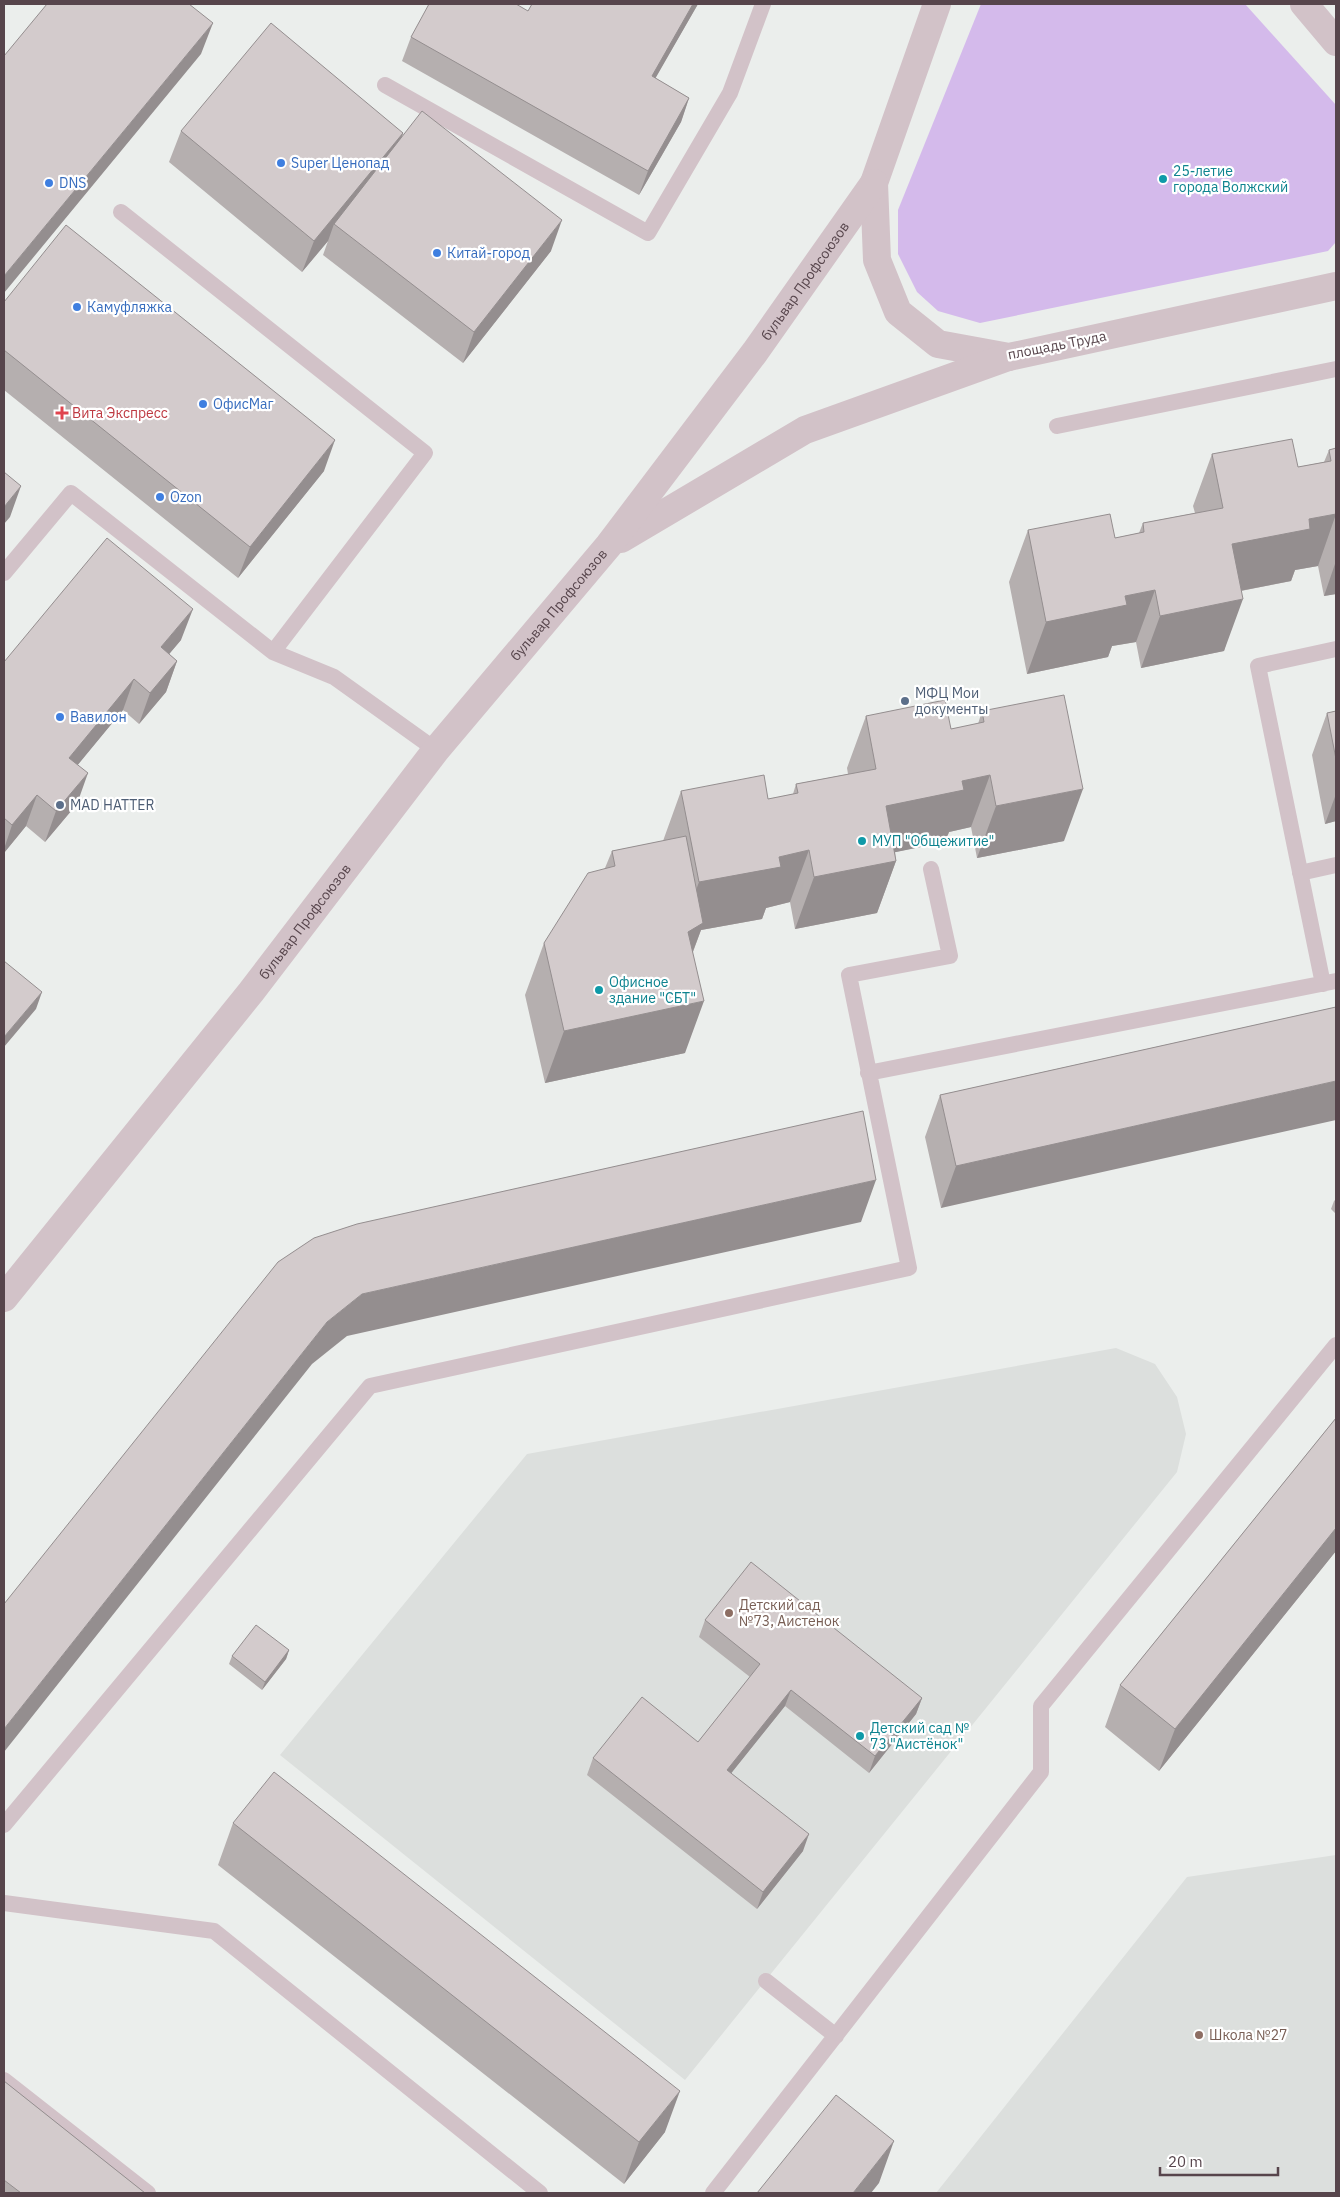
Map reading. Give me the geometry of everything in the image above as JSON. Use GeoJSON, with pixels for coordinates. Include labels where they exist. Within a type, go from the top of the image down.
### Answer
{"type":"FeatureCollection","features":[{"type":"Feature","properties":{"kind":"street","name":"площадь Труда"},"geometry":{"type":"LineString","coordinates":[[937,4],[874,183],[877,260],[898,312],[938,344],[1009,357],[1336,286]]}},
{"type":"Feature","properties":{"kind":"street"},"geometry":{"type":"LineString","coordinates":[[1304,4],[1336,42]]}},
{"type":"Feature","properties":{"kind":"street","name":"бульвар Профсоюзов"},"geometry":{"type":"LineString","coordinates":[[4,1298],[251,992],[436,750],[609,545],[755,352],[874,183]]}},
{"type":"Feature","properties":{"kind":"street","name":"бульвар Профсоюзов"},"geometry":{"type":"LineString","coordinates":[[609,545],[805,430],[1009,357]]}},
{"type":"Feature","properties":{"kind":"lane"},"geometry":{"type":"LineString","coordinates":[[385,85],[648,233],[730,93],[763,4]]}},
{"type":"Feature","properties":{"kind":"lane"},"geometry":{"type":"LineString","coordinates":[[121,212],[425,453],[273,652]]}},
{"type":"Feature","properties":{"kind":"lane"},"geometry":{"type":"LineString","coordinates":[[1057,426],[1336,369]]}},
{"type":"Feature","properties":{"kind":"lane"},"geometry":{"type":"LineString","coordinates":[[4,573],[71,493],[273,652],[334,677],[436,750]]}},
{"type":"Feature","properties":{"kind":"lane"},"geometry":{"type":"LineString","coordinates":[[868,1073],[1330,982],[1300,872],[1258,666],[1336,650]]}},
{"type":"Feature","properties":{"kind":"lane"},"geometry":{"type":"LineString","coordinates":[[1300,872],[1336,865]]}},
{"type":"Feature","properties":{"kind":"lane"},"geometry":{"type":"LineString","coordinates":[[4,1825],[370,1386],[909,1268],[849,975],[950,956],[931,869]]}},
{"type":"Feature","properties":{"kind":"lane"},"geometry":{"type":"LineString","coordinates":[[713,2193],[1041,1772],[1041,1706],[1336,1345]]}},
{"type":"Feature","properties":{"kind":"lane"},"geometry":{"type":"LineString","coordinates":[[4,1903],[214,1931],[540,2193]]}},
{"type":"Feature","properties":{"kind":"lane"},"geometry":{"type":"LineString","coordinates":[[766,1981],[836,2036]]}},
{"type":"Feature","properties":{"kind":"lane"},"geometry":{"type":"LineString","coordinates":[[4,2080],[148,2193]]}},
{"type":"Feature","properties":{"kind":"shaded area"},"geometry":{"type":"Polygon","coordinates":[[[981,4],[1245,4],[1336,105],[1336,242],[1328,251],[980,323],[938,311],[917,292],[898,254],[898,210],[981,4]]]}},
{"type":"Feature","properties":{"kind":"shaded area","name":"Детский сад №73, Аистенок"},"geometry":{"type":"Polygon","coordinates":[[[1116,1348],[1155,1364],[1177,1397],[1186,1434],[1177,1472],[685,2080],[280,1755],[527,1454],[1116,1348]]]}},
{"type":"Feature","properties":{"kind":"shaded area","name":"Школа №27"},"geometry":{"type":"Polygon","coordinates":[[[1336,1855],[1336,2193],[936,2193],[1187,1877],[1336,1855]]]}},
{"type":"Feature","properties":{"kind":"building","name":"DNS"},"geometry":{"type":"Polygon","coordinates":[[[47,4],[189,4],[213,23],[4,276],[4,56],[47,4]]]}},
{"type":"Feature","properties":{"kind":"building"},"geometry":{"type":"Polygon","coordinates":[[[429,4],[516,4],[528,11],[532,4],[693,4],[652,76],[689,98],[648,171],[411,37],[429,4]]]}},
{"type":"Feature","properties":{"kind":"building","name":"Super Ценопад"},"geometry":{"type":"Polygon","coordinates":[[[271,23],[403,133],[314,241],[181,131],[271,23]]]}},
{"type":"Feature","properties":{"kind":"building","name":"Китай-город"},"geometry":{"type":"Polygon","coordinates":[[[422,111],[562,220],[474,332],[334,224],[422,111]]]}},
{"type":"Feature","properties":{"kind":"building"},"geometry":{"type":"Polygon","coordinates":[[[66,225],[335,440],[250,547],[4,350],[4,302],[66,225]]]}},
{"type":"Feature","properties":{"kind":"building"},"geometry":{"type":"Polygon","coordinates":[[[1292,439],[1298,467],[1331,461],[1329,450],[1336,448],[1336,514],[1309,519],[1310,529],[1232,544],[1243,599],[1160,616],[1155,590],[1125,596],[1127,605],[1046,622],[1028,530],[1110,514],[1115,538],[1144,532],[1143,523],[1223,508],[1212,454],[1292,439]]]}},
{"type":"Feature","properties":{"kind":"building"},"geometry":{"type":"Polygon","coordinates":[[[4,472],[21,486],[4,507],[4,472]]]}},
{"type":"Feature","properties":{"kind":"building","name":"Вавилон"},"geometry":{"type":"Polygon","coordinates":[[[107,538],[193,609],[161,647],[177,661],[150,693],[134,679],[69,758],[88,773],[56,811],[37,795],[12,825],[4,818],[4,662],[107,538]]]}},
{"type":"Feature","properties":{"kind":"building"},"geometry":{"type":"Polygon","coordinates":[[[1064,695],[1083,789],[996,806],[990,775],[962,781],[964,790],[886,806],[896,861],[814,877],[809,850],[779,857],[781,867],[699,882],[681,791],[764,775],[768,799],[798,793],[796,784],[876,769],[866,716],[945,700],[951,729],[984,722],[982,711],[1064,695]]]}},
{"type":"Feature","properties":{"kind":"building"},"geometry":{"type":"Polygon","coordinates":[[[1336,711],[1336,759],[1327,713],[1336,711]]]}},
{"type":"Feature","properties":{"kind":"building","name":"Офисное здание \"СБТ\""},"geometry":{"type":"Polygon","coordinates":[[[686,836],[703,923],[688,932],[704,1001],[564,1031],[544,943],[588,873],[615,866],[612,851],[686,836]]]}},
{"type":"Feature","properties":{"kind":"building"},"geometry":{"type":"Polygon","coordinates":[[[4,961],[42,992],[4,1037],[4,961]]]}},
{"type":"Feature","properties":{"kind":"building"},"geometry":{"type":"Polygon","coordinates":[[[1336,1007],[1336,1081],[956,1166],[940,1095],[1336,1007]]]}},
{"type":"Feature","properties":{"kind":"building"},"geometry":{"type":"Polygon","coordinates":[[[863,1111],[876,1180],[362,1294],[327,1322],[4,1729],[4,1604],[278,1262],[314,1238],[357,1224],[863,1111]]]}},
{"type":"Feature","properties":{"kind":"building"},"geometry":{"type":"Polygon","coordinates":[[[1336,1418],[1336,1528],[1175,1729],[1120,1685],[1336,1418]]]}},
{"type":"Feature","properties":{"kind":"building","name":"Детский сад № 73 \"Аистёнок\""},"geometry":{"type":"Polygon","coordinates":[[[751,1562],[922,1698],[875,1756],[791,1690],[727,1770],[809,1834],[763,1892],[593,1758],[642,1697],[698,1742],[760,1664],[705,1620],[751,1562]]]}},
{"type":"Feature","properties":{"kind":"building"},"geometry":{"type":"Polygon","coordinates":[[[256,1625],[289,1650],[265,1682],[232,1656],[256,1625]]]}},
{"type":"Feature","properties":{"kind":"building"},"geometry":{"type":"Polygon","coordinates":[[[274,1772],[680,2091],[639,2142],[233,1823],[274,1772]]]}},
{"type":"Feature","properties":{"kind":"building"},"geometry":{"type":"Polygon","coordinates":[[[4,2081],[145,2193],[21,2193],[4,2180],[4,2081]]]}},
{"type":"Feature","properties":{"kind":"building"},"geometry":{"type":"Polygon","coordinates":[[[836,2095],[894,2141],[853,2193],[757,2193],[836,2095]]]}},
{"type":"Feature","properties":{"kind":"place","name":"Super Ценопад"},"geometry":{"type":"Point","coordinates":[281,163]}},
{"type":"Feature","properties":{"kind":"place","name":"25-летие города Волжский"},"geometry":{"type":"Point","coordinates":[1163,179]}},
{"type":"Feature","properties":{"kind":"place","name":"DNS"},"geometry":{"type":"Point","coordinates":[49,183]}},
{"type":"Feature","properties":{"kind":"place","name":"Китай-город"},"geometry":{"type":"Point","coordinates":[437,253]}},
{"type":"Feature","properties":{"kind":"place","name":"Камуфляжка"},"geometry":{"type":"Point","coordinates":[77,307]}},
{"type":"Feature","properties":{"kind":"place","name":"ОфисМаг"},"geometry":{"type":"Point","coordinates":[203,404]}},
{"type":"Feature","properties":{"kind":"place","name":"Вита Экспресс"},"geometry":{"type":"Point","coordinates":[62,413]}},
{"type":"Feature","properties":{"kind":"place","name":"Ozon"},"geometry":{"type":"Point","coordinates":[160,497]}},
{"type":"Feature","properties":{"kind":"place","name":"МФЦ Мои документы"},"geometry":{"type":"Point","coordinates":[905,701]}},
{"type":"Feature","properties":{"kind":"place","name":"Вавилон"},"geometry":{"type":"Point","coordinates":[60,717]}},
{"type":"Feature","properties":{"kind":"place","name":"MAD HATTER"},"geometry":{"type":"Point","coordinates":[60,805]}},
{"type":"Feature","properties":{"kind":"place","name":"МУП \"Общежитие\""},"geometry":{"type":"Point","coordinates":[862,841]}},
{"type":"Feature","properties":{"kind":"place","name":"Офисное здание \"СБТ\""},"geometry":{"type":"Point","coordinates":[599,990]}},
{"type":"Feature","properties":{"kind":"place","name":"Детский сад №73, Аистенок"},"geometry":{"type":"Point","coordinates":[729,1613]}},
{"type":"Feature","properties":{"kind":"place","name":"Детский сад № 73 \"Аистёнок\""},"geometry":{"type":"Point","coordinates":[860,1736]}},
{"type":"Feature","properties":{"kind":"place","name":"Школа №27"},"geometry":{"type":"Point","coordinates":[1199,2035]}}]}
